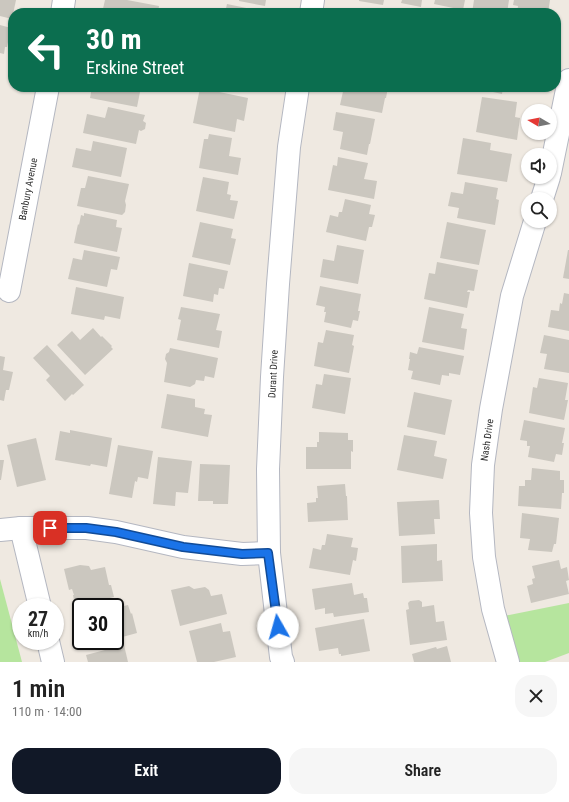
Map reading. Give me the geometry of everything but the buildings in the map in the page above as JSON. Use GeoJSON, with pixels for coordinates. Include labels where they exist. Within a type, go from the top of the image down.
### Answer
{"type":"FeatureCollection","features":[{"type":"Feature","properties":{"kind":"street"},"geometry":{"type":"LineString","coordinates":[[555,148],[569,80]]}},
{"type":"Feature","properties":{"kind":"street","name":"Banbury Avenue"},"geometry":{"type":"LineString","coordinates":[[9,291],[47,92]]}},
{"type":"Feature","properties":{"kind":"street","name":"Durant Drive"},"geometry":{"type":"LineString","coordinates":[[283,662],[281,657],[268,553],[268,469],[278,284],[289,147],[297,92]]}},
{"type":"Feature","properties":{"kind":"street","name":"Nash Drive"},"geometry":{"type":"LineString","coordinates":[[508,662],[493,609],[484,557],[481,513],[483,465],[491,409],[512,296],[533,228]]}},
{"type":"Feature","properties":{"kind":"street"},"geometry":{"type":"LineString","coordinates":[[37,598],[11,529],[86,528],[116,532],[183,547],[242,554],[268,553]]}},
{"type":"Feature","properties":{"kind":"street"},"geometry":{"type":"LineString","coordinates":[[50,650],[53,662]]}},
{"type":"Feature","properties":{"kind":"green space"},"geometry":{"type":"Polygon","coordinates":[[[0,579],[12,624],[12,650],[19,650],[22,662],[0,662],[0,579]]]}},
{"type":"Feature","properties":{"kind":"green space"},"geometry":{"type":"Polygon","coordinates":[[[569,603],[569,653],[545,662],[519,662],[504,616],[569,603]]]}},
{"type":"Feature","properties":{"kind":"route"},"geometry":{"type":"LineString","coordinates":[[50,528],[86,528],[116,532],[183,547],[242,554],[268,553],[278,627]]}}]}
